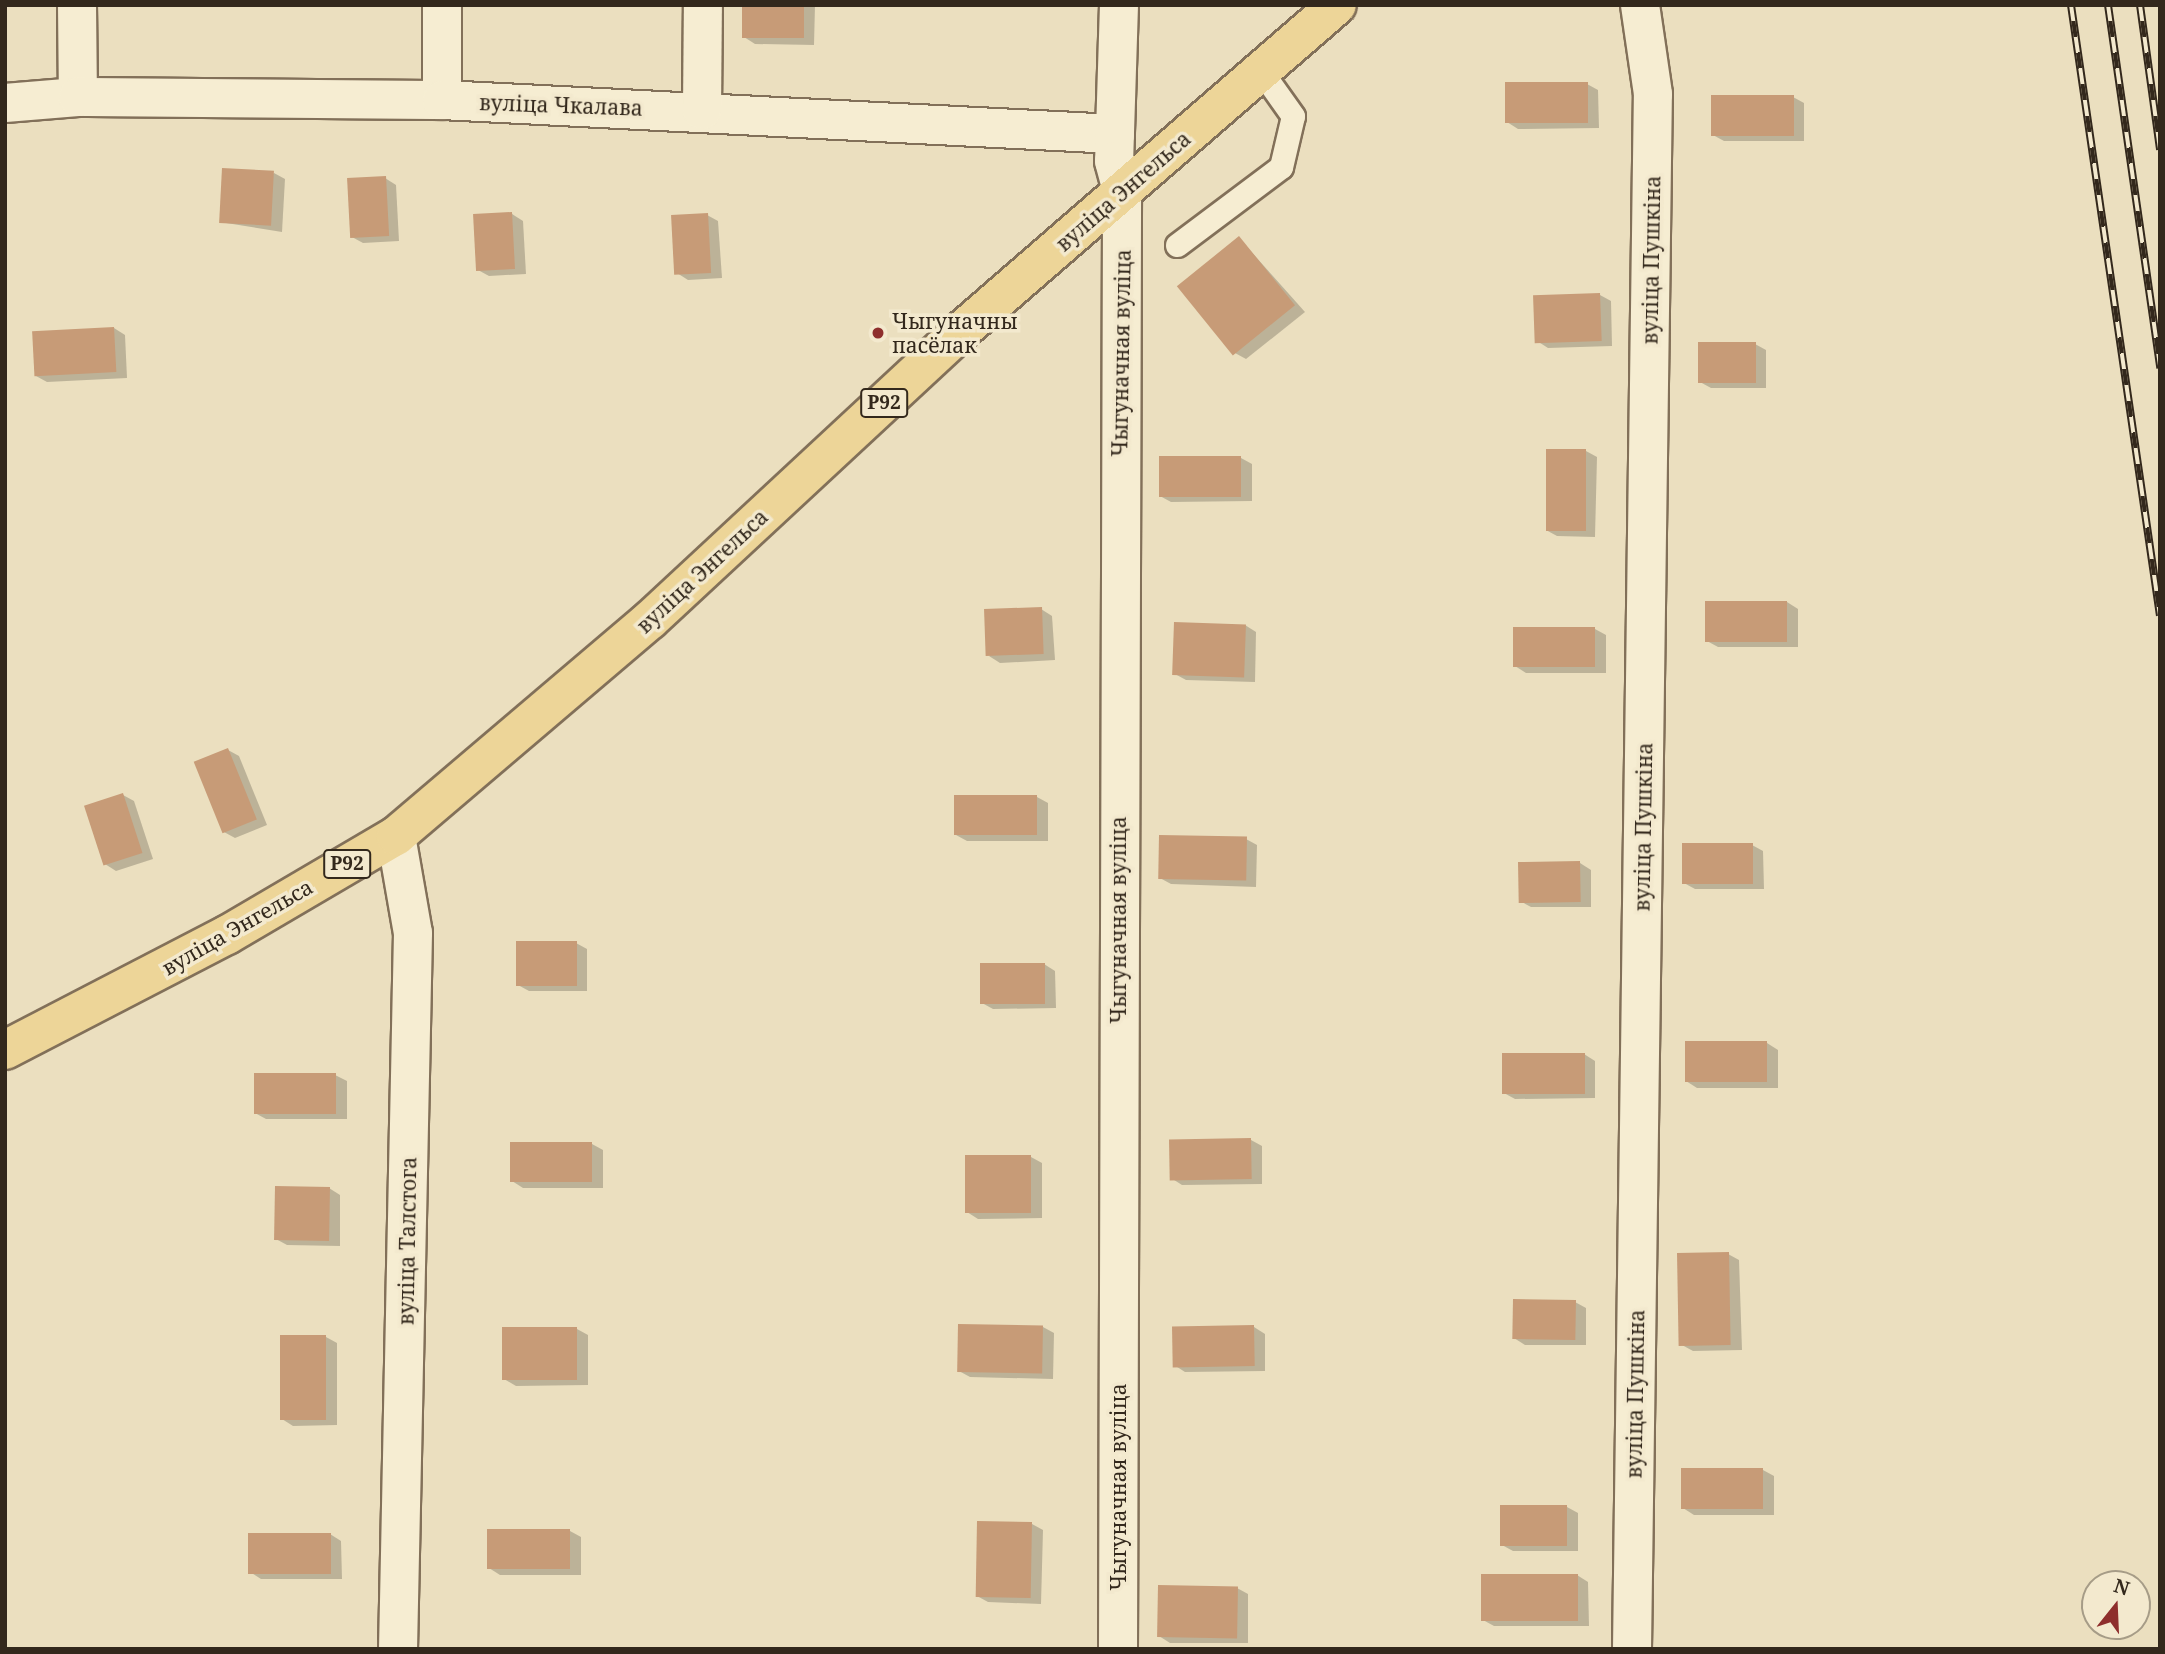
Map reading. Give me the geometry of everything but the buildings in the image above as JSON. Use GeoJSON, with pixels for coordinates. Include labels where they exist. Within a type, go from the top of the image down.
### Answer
{"type":"FeatureCollection","features":[{"type":"Feature","properties":{"kind":"main road","name":"вуліца Энгельса"},"geometry":{"type":"LineString","coordinates":[[5,1051],[227,935],[396,836],[650,620],[1122,191],[1337,5]]}},
{"type":"Feature","properties":{"kind":"street"},"geometry":{"type":"LineString","coordinates":[[77,5],[78,97]]}},
{"type":"Feature","properties":{"kind":"street"},"geometry":{"type":"LineString","coordinates":[[442,5],[442,100]]}},
{"type":"Feature","properties":{"kind":"street"},"geometry":{"type":"LineString","coordinates":[[702,110],[703,5]]}},
{"type":"Feature","properties":{"kind":"street","name":"Чыгуначная вуліца"},"geometry":{"type":"LineString","coordinates":[[1118,1649],[1122,191],[1115,134],[1119,5]]}},
{"type":"Feature","properties":{"kind":"street","name":"вуліца Пушкіна"},"geometry":{"type":"LineString","coordinates":[[1632,1649],[1653,94],[1640,5]]}},
{"type":"Feature","properties":{"kind":"street","name":"вуліца Чкалава"},"geometry":{"type":"LineString","coordinates":[[5,103],[78,97],[442,100],[702,110],[1115,134]]}},
{"type":"Feature","properties":{"kind":"street","name":"вуліца Талстога"},"geometry":{"type":"LineString","coordinates":[[396,836],[413,933],[398,1649]]}},
{"type":"Feature","properties":{"kind":"lane"},"geometry":{"type":"LineString","coordinates":[[1177,245],[1281,167],[1293,116],[1261,71]]}},
{"type":"Feature","properties":{"kind":"railway"},"geometry":{"type":"LineString","coordinates":[[2071,5],[2160,616]]}},
{"type":"Feature","properties":{"kind":"railway"},"geometry":{"type":"LineString","coordinates":[[2108,5],[2160,368]]}},
{"type":"Feature","properties":{"kind":"railway"},"geometry":{"type":"LineString","coordinates":[[2140,5],[2160,150]]}},
{"type":"Feature","properties":{"kind":"place","name":"Чыгуначны пасёлак"},"geometry":{"type":"Point","coordinates":[878,333]}}]}
